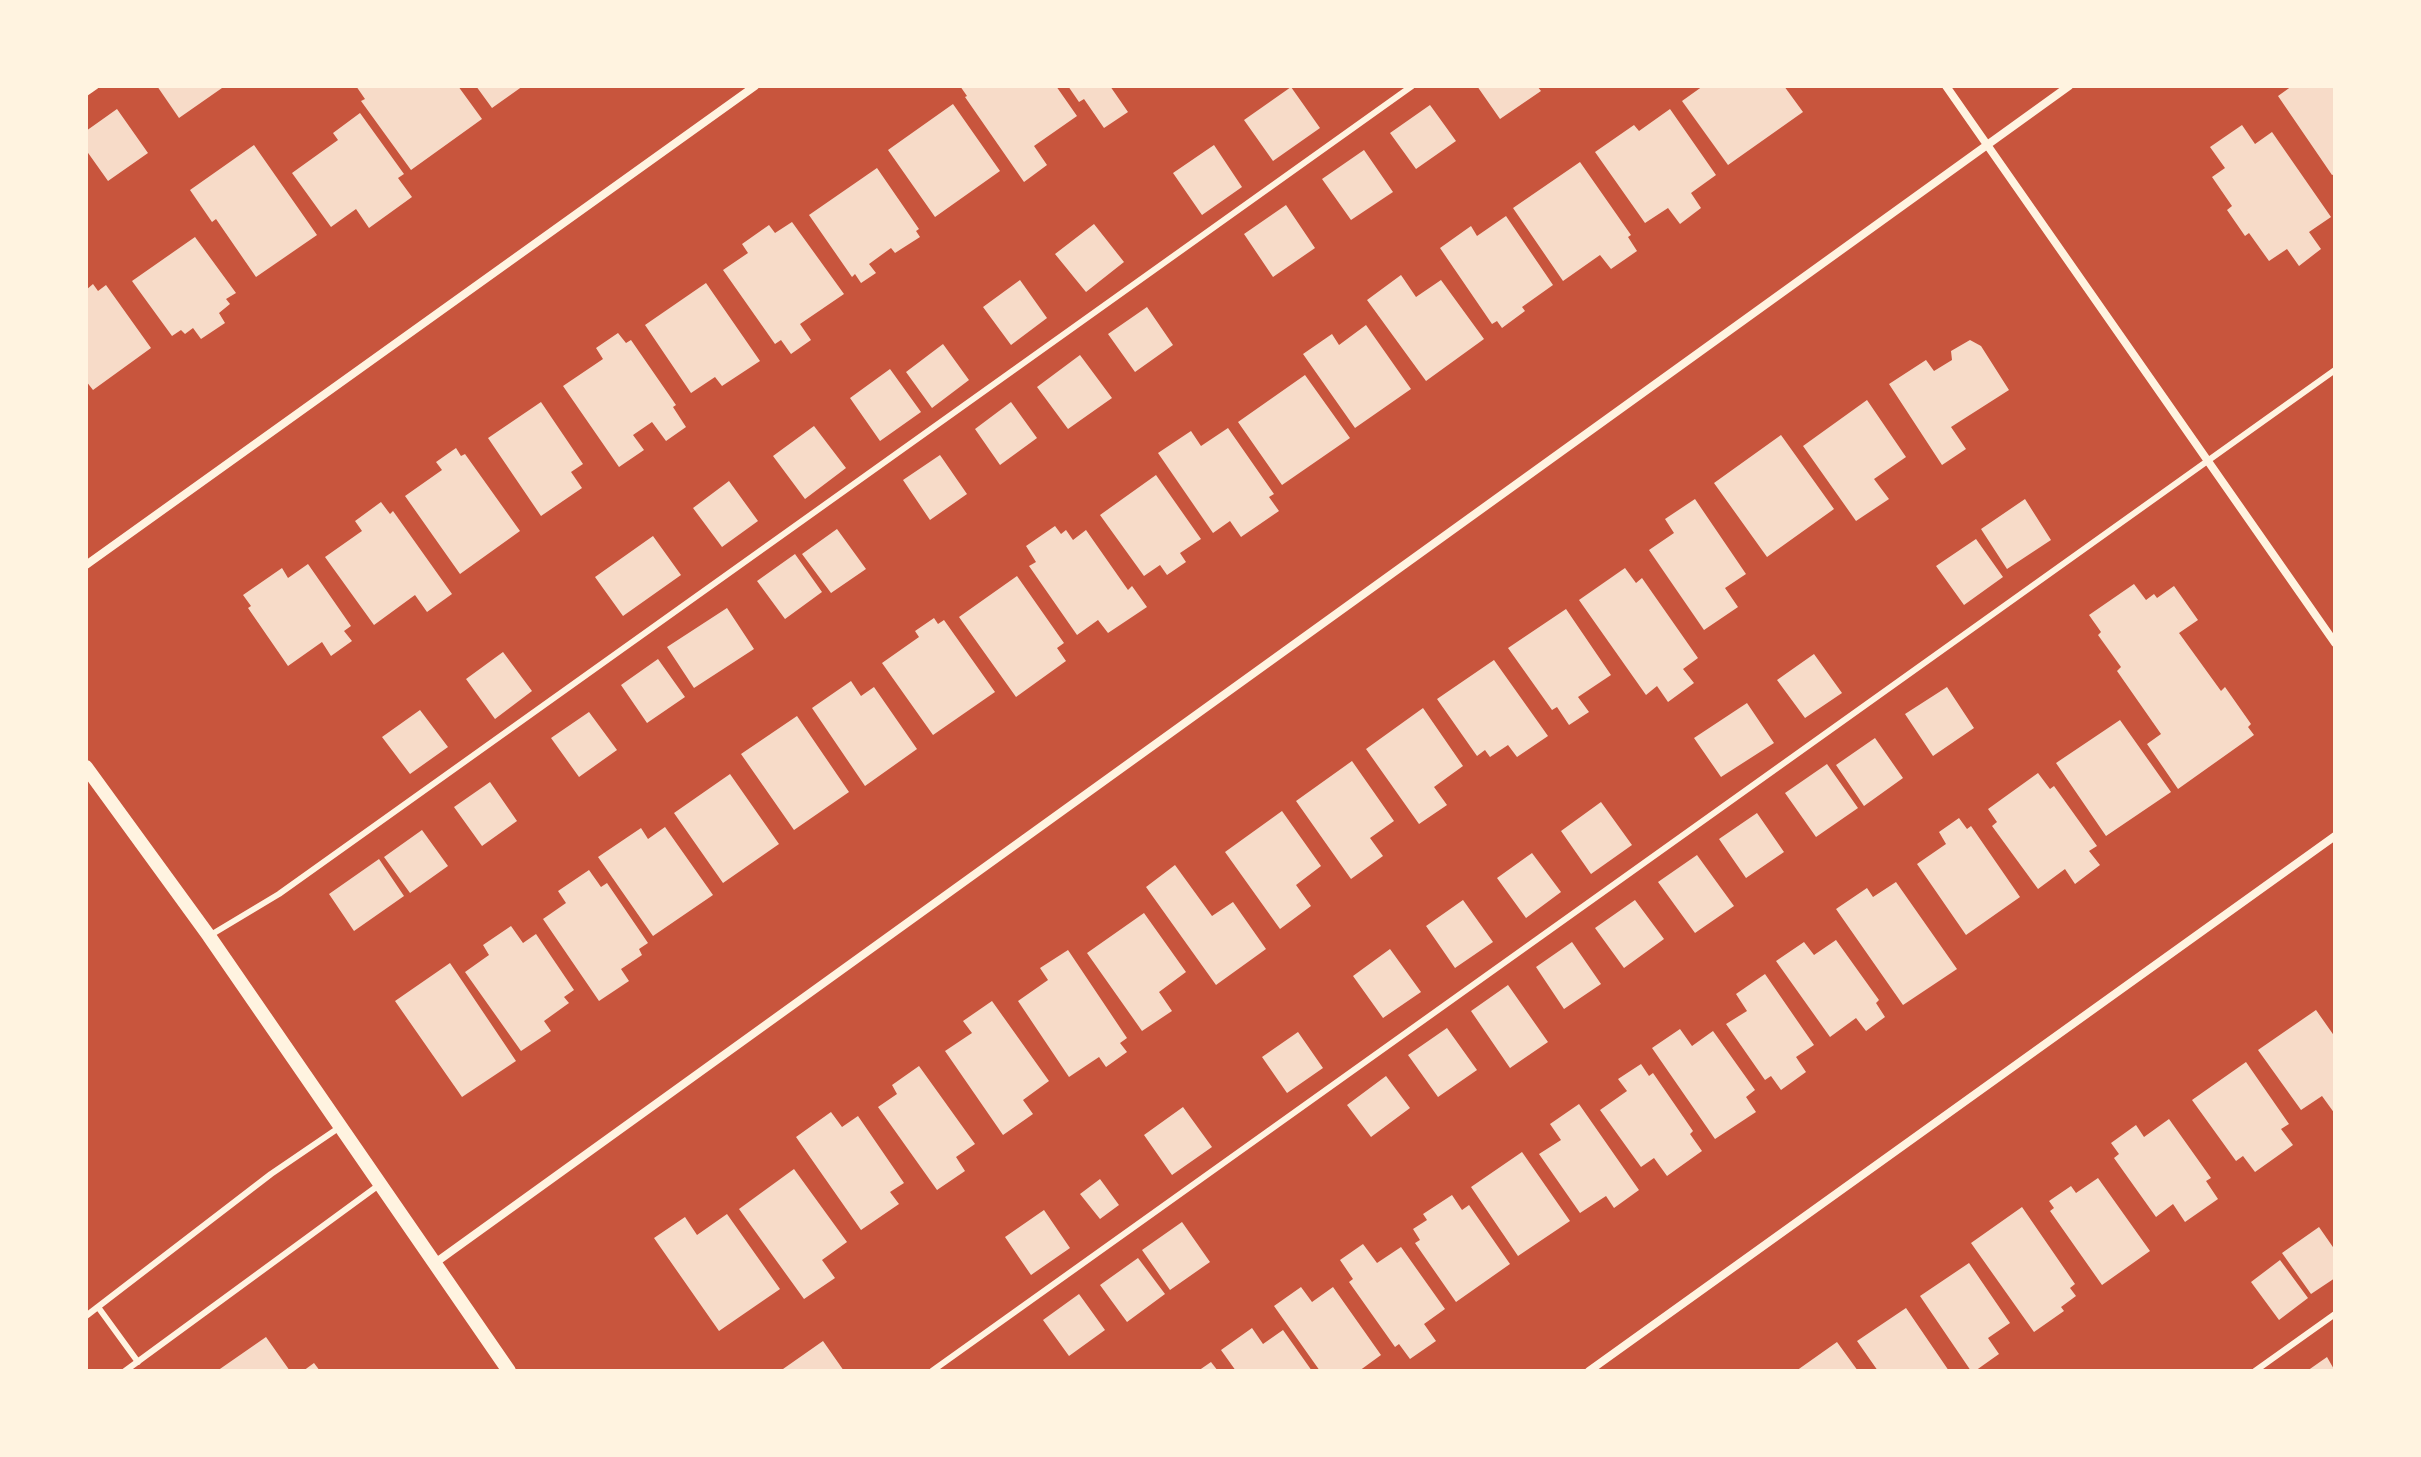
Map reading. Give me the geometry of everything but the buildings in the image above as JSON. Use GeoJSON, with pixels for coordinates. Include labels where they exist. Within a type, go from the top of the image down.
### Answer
{"type":"FeatureCollection","features":[{"type":"Feature","properties":{"kind":"street"},"geometry":{"type":"LineString","coordinates":[[86,565],[755,86]]}},
{"type":"Feature","properties":{"kind":"street"},"geometry":{"type":"LineString","coordinates":[[1946,86],[2335,643]]}},
{"type":"Feature","properties":{"kind":"street"},"geometry":{"type":"LineString","coordinates":[[435,1263],[2069,86]]}},
{"type":"Feature","properties":{"kind":"street"},"geometry":{"type":"LineString","coordinates":[[86,767],[209,936],[509,1371]]}},
{"type":"Feature","properties":{"kind":"street"},"geometry":{"type":"LineString","coordinates":[[1589,1371],[2335,836]]}},
{"type":"Feature","properties":{"kind":"lane"},"geometry":{"type":"LineString","coordinates":[[86,93],[96,86]]}},
{"type":"Feature","properties":{"kind":"lane"},"geometry":{"type":"LineString","coordinates":[[209,936],[279,894],[1412,86]]}},
{"type":"Feature","properties":{"kind":"lane"},"geometry":{"type":"LineString","coordinates":[[932,1371],[2335,370]]}},
{"type":"Feature","properties":{"kind":"lane"},"geometry":{"type":"LineString","coordinates":[[86,1316],[271,1174],[340,1127]]}},
{"type":"Feature","properties":{"kind":"lane"},"geometry":{"type":"LineString","coordinates":[[125,1371],[379,1185]]}},
{"type":"Feature","properties":{"kind":"lane"},"geometry":{"type":"LineString","coordinates":[[98,1307],[138,1362]]}},
{"type":"Feature","properties":{"kind":"lane"},"geometry":{"type":"LineString","coordinates":[[2255,1371],[2335,1314]]}}]}
